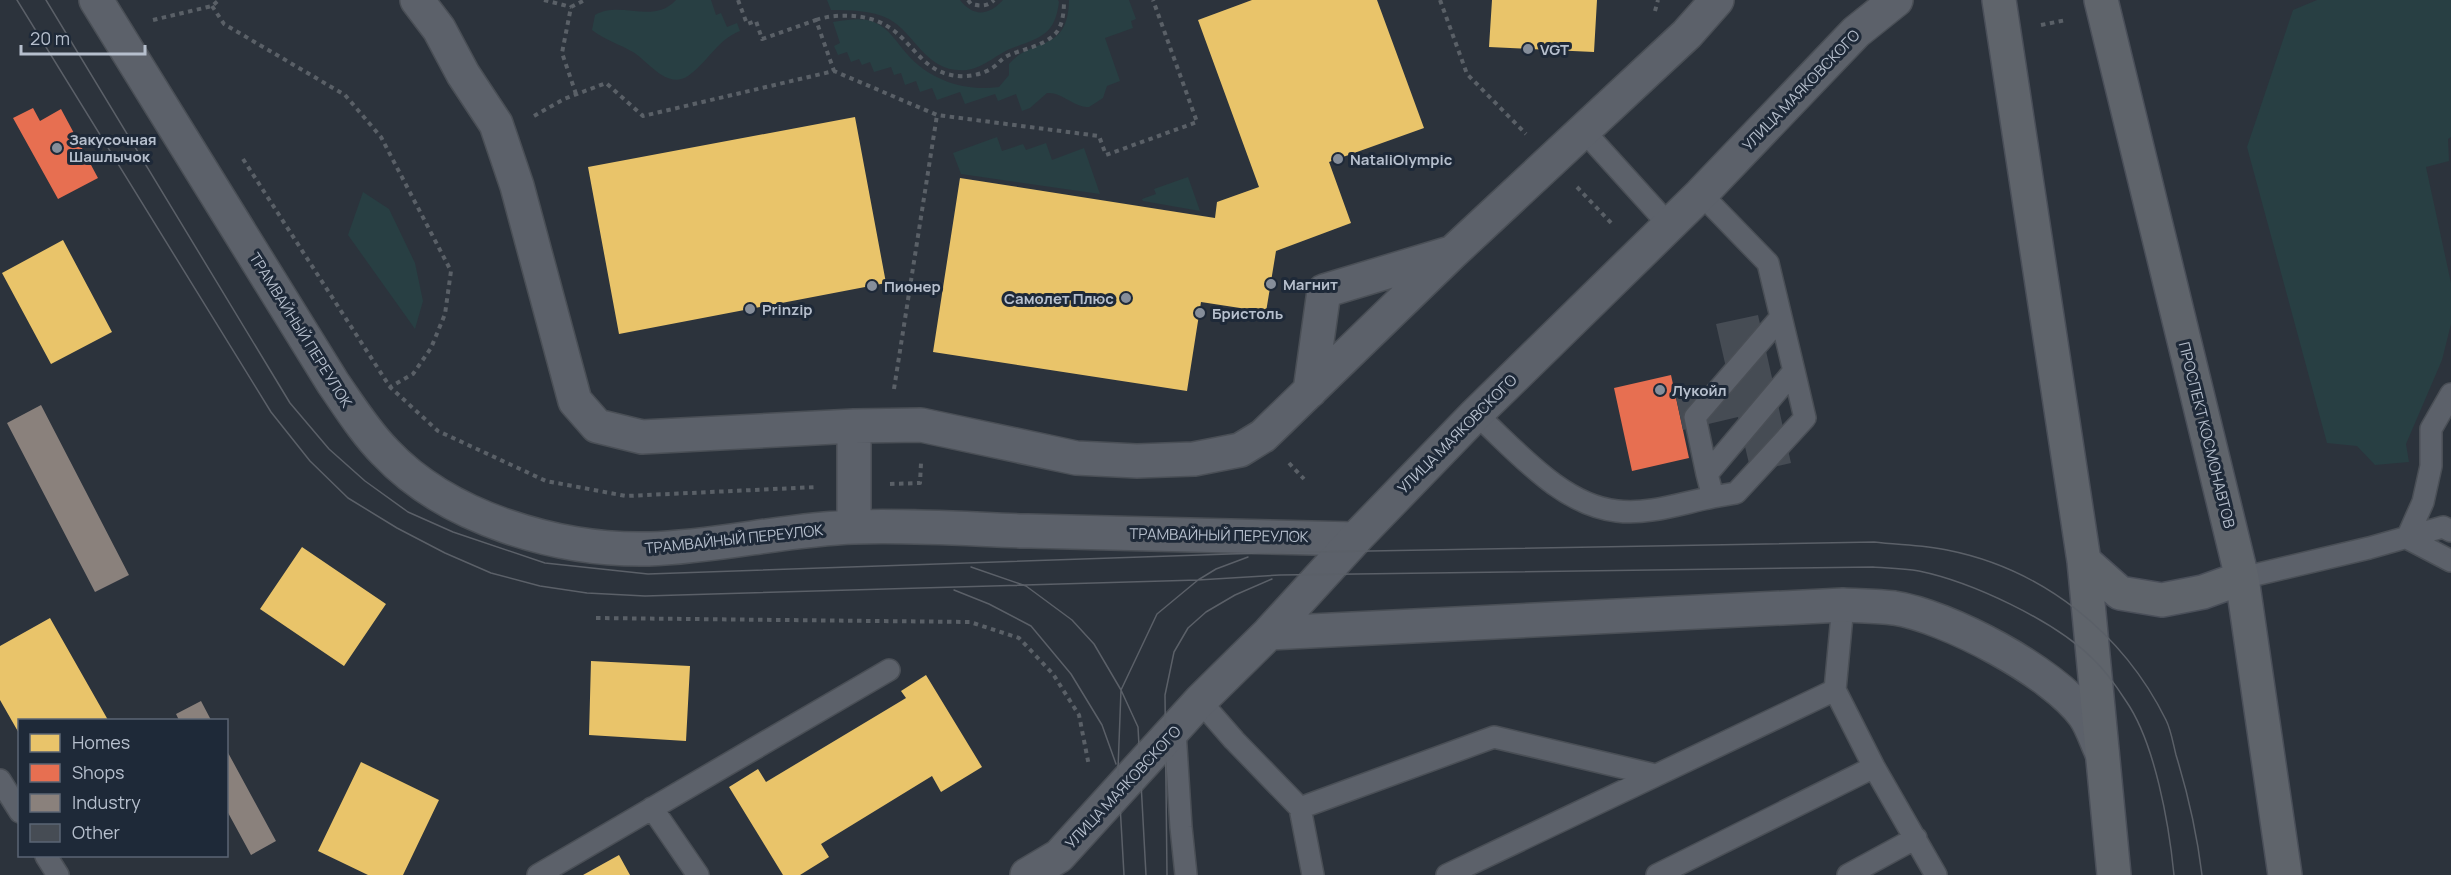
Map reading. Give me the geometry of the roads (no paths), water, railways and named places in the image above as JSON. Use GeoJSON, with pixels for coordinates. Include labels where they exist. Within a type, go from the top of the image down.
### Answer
{"type":"FeatureCollection","features":[{"type":"Feature","properties":{"kind":"main road"},"geometry":{"type":"LineString","coordinates":[[1999,0],[2084,561],[2115,875]]}},
{"type":"Feature","properties":{"kind":"main road","name":"ПРОСПЕКТ КОСМОНАВТОВ"},"geometry":{"type":"LineString","coordinates":[[2101,0],[2242,578],[2285,875]]}},
{"type":"Feature","properties":{"kind":"main road"},"geometry":{"type":"LineString","coordinates":[[2084,561],[2120,593],[2162,600],[2203,592],[2242,578]]}},
{"type":"Feature","properties":{"kind":"street"},"geometry":{"type":"LineString","coordinates":[[417,0],[439,30],[495,124],[517,186],[575,401],[597,426],[642,437],[854,426],[921,425],[1076,458],[1137,461],[1194,459],[1240,450],[1263,436],[1452,253],[1687,34],[1717,0]]}},
{"type":"Feature","properties":{"kind":"street","name":"УЛИЦА МАЯКОВСКОГО"},"geometry":{"type":"LineString","coordinates":[[1027,875],[1059,856],[1200,701],[1269,633],[1355,538],[1476,414],[1701,194],[1856,32],[1896,0]]}},
{"type":"Feature","properties":{"kind":"street","name":"ТРАМВАЙНЫЙ ПЕРЕУЛОК"},"geometry":{"type":"LineString","coordinates":[[105,13],[333,383],[385,452],[417,481],[454,504],[494,522],[578,544],[651,549],[854,527],[1355,538]]}},
{"type":"Feature","properties":{"kind":"street"},"geometry":{"type":"LineString","coordinates":[[1310,391],[1324,291],[1452,253]]}},
{"type":"Feature","properties":{"kind":"street"},"geometry":{"type":"LineString","coordinates":[[854,426],[854,527]]}},
{"type":"Feature","properties":{"kind":"street"},"geometry":{"type":"LineString","coordinates":[[1269,633],[1843,605],[1894,609],[1923,616],[1956,628],[2034,671],[2073,701],[2086,717],[2103,756]]}},
{"type":"Feature","properties":{"kind":"lane"},"geometry":{"type":"LineString","coordinates":[[1583,130],[1669,225]]}},
{"type":"Feature","properties":{"kind":"lane"},"geometry":{"type":"LineString","coordinates":[[1476,414],[1562,492],[1586,503],[1617,511],[1650,510],[1736,493],[1805,418],[1768,262],[1701,194]]}},
{"type":"Feature","properties":{"kind":"lane"},"geometry":{"type":"LineString","coordinates":[[1713,497],[1695,417],[1781,318]]}},
{"type":"Feature","properties":{"kind":"lane"},"geometry":{"type":"LineString","coordinates":[[1707,474],[1794,371]]}},
{"type":"Feature","properties":{"kind":"lane"},"geometry":{"type":"LineString","coordinates":[[2407,538],[2423,502],[2431,466],[2431,429],[2451,394]]}},
{"type":"Feature","properties":{"kind":"lane"},"geometry":{"type":"LineString","coordinates":[[2242,578],[2407,538],[2443,527],[2451,531]]}},
{"type":"Feature","properties":{"kind":"lane"},"geometry":{"type":"LineString","coordinates":[[2407,538],[2451,561]]}},
{"type":"Feature","properties":{"kind":"lane"},"geometry":{"type":"LineString","coordinates":[[1843,605],[1835,690],[1874,767],[1936,875]]}},
{"type":"Feature","properties":{"kind":"lane"},"geometry":{"type":"LineString","coordinates":[[538,875],[889,670]]}},
{"type":"Feature","properties":{"kind":"lane"},"geometry":{"type":"LineString","coordinates":[[1447,875],[1835,690]]}},
{"type":"Feature","properties":{"kind":"lane"},"geometry":{"type":"LineString","coordinates":[[1200,701],[1300,808],[1313,875]]}},
{"type":"Feature","properties":{"kind":"lane"},"geometry":{"type":"LineString","coordinates":[[1175,731],[1186,875]]}},
{"type":"Feature","properties":{"kind":"lane"},"geometry":{"type":"LineString","coordinates":[[1300,808],[1494,737],[1655,775]]}},
{"type":"Feature","properties":{"kind":"lane"},"geometry":{"type":"LineString","coordinates":[[1657,875],[1874,767]]}},
{"type":"Feature","properties":{"kind":"lane"},"geometry":{"type":"LineString","coordinates":[[0,780],[18,809]]}},
{"type":"Feature","properties":{"kind":"lane"},"geometry":{"type":"LineString","coordinates":[[652,808],[698,875]]}},
{"type":"Feature","properties":{"kind":"lane"},"geometry":{"type":"LineString","coordinates":[[1848,875],[1916,838]]}},
{"type":"Feature","properties":{"kind":"lane"},"geometry":{"type":"LineString","coordinates":[[47,857],[58,875]]}},
{"type":"Feature","properties":{"kind":"tram line"},"geometry":{"type":"LineString","coordinates":[[17,0],[271,412],[310,461],[348,498],[397,528],[445,553],[491,573],[540,586],[587,593],[645,596],[1198,580],[1280,575],[1873,567],[1919,571],[1963,584],[2011,604],[2076,644],[2106,673],[2136,718],[2153,761],[2164,809],[2174,875]]}},
{"type":"Feature","properties":{"kind":"tram line"},"geometry":{"type":"LineString","coordinates":[[46,0],[290,403],[329,449],[365,481],[408,512],[453,532],[545,563],[648,574],[1259,553],[1874,542],[1947,550],[1982,559],[2016,572],[2047,589],[2103,633],[2127,659],[2148,688],[2169,728],[2192,814],[2202,875]]}},
{"type":"Feature","properties":{"kind":"tram line"},"geometry":{"type":"LineString","coordinates":[[1124,875],[1118,769],[1121,690],[1157,614],[1198,580],[1216,569],[1248,557]]}},
{"type":"Feature","properties":{"kind":"tram line"},"geometry":{"type":"LineString","coordinates":[[971,567],[1026,586],[1072,620],[1094,644],[1121,690],[1138,727],[1146,875]]}},
{"type":"Feature","properties":{"kind":"tram line"},"geometry":{"type":"LineString","coordinates":[[1167,875],[1165,695],[1174,652],[1188,628],[1206,612],[1235,595],[1272,579]]}},
{"type":"Feature","properties":{"kind":"tram line"},"geometry":{"type":"LineString","coordinates":[[954,590],[989,604],[1031,626],[1071,674],[1102,725],[1116,764]]}},
{"type":"Feature","properties":{"kind":"place","name":"VGT"},"geometry":{"type":"Point","coordinates":[1528,49]}},
{"type":"Feature","properties":{"kind":"place","name":"Закусочная Шашлычок"},"geometry":{"type":"Point","coordinates":[57,148]}},
{"type":"Feature","properties":{"kind":"place","name":"NataliOlympic"},"geometry":{"type":"Point","coordinates":[1338,159]}},
{"type":"Feature","properties":{"kind":"place","name":"Магнит"},"geometry":{"type":"Point","coordinates":[1271,284]}},
{"type":"Feature","properties":{"kind":"place","name":"Пионер"},"geometry":{"type":"Point","coordinates":[872,286]}},
{"type":"Feature","properties":{"kind":"place","name":"Самолет Плюс"},"geometry":{"type":"Point","coordinates":[1126,298]}},
{"type":"Feature","properties":{"kind":"place","name":"Prinzip"},"geometry":{"type":"Point","coordinates":[750,309]}},
{"type":"Feature","properties":{"kind":"place","name":"Бристоль"},"geometry":{"type":"Point","coordinates":[1200,313]}},
{"type":"Feature","properties":{"kind":"place","name":"Лукойл"},"geometry":{"type":"Point","coordinates":[1660,390]}}]}
